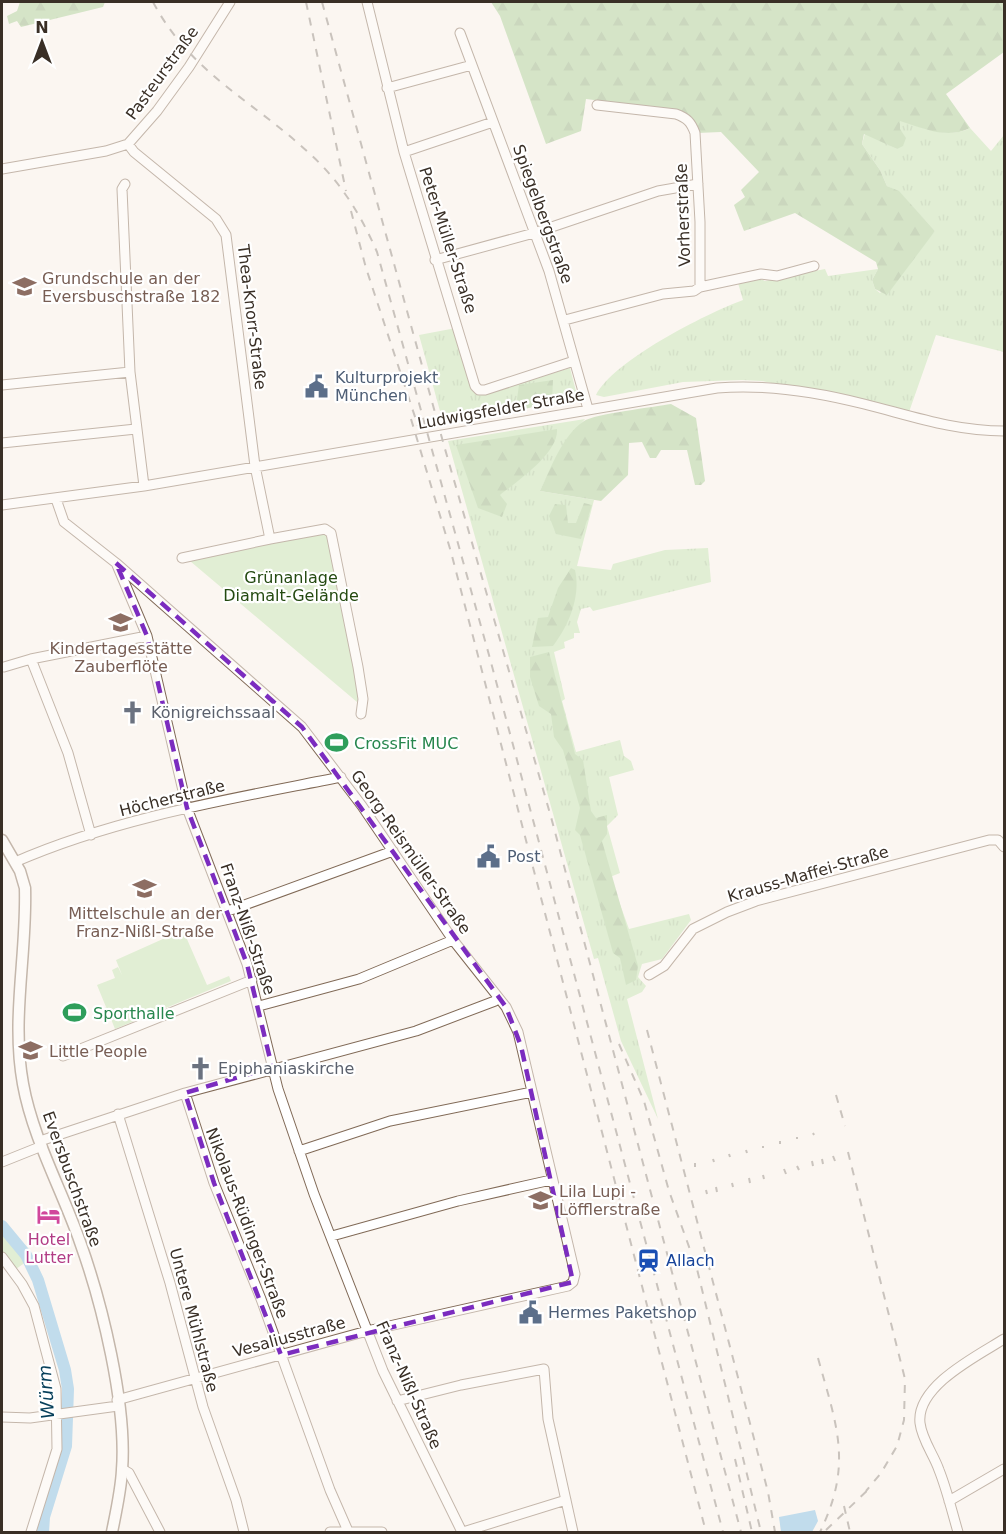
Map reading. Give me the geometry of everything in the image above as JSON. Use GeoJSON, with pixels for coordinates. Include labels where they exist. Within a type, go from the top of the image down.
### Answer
{"type":"FeatureCollection","features":[{"type":"Feature","properties":{"kind":"main road","name":"Eversbuschstraße"},"geometry":{"type":"LineString","coordinates":[[2,840],[24,879],[26,896],[18,1034],[23,1085],[41,1144],[80,1242],[96,1293],[118,1403],[123,1469],[112,1533]]}},
{"type":"Feature","properties":{"kind":"street","name":"Pasteurstraße"},"geometry":{"type":"LineString","coordinates":[[2,169],[106,151],[128,144],[157,111],[189,67],[230,2]]}},
{"type":"Feature","properties":{"kind":"street","name":"Peter-Müller-Straße"},"geometry":{"type":"LineString","coordinates":[[367,2],[404,152],[475,386],[479,390],[574,361]]}},
{"type":"Feature","properties":{"kind":"street","name":"Spiegelbergstraße"},"geometry":{"type":"LineString","coordinates":[[460,33],[565,320],[588,409]]}},
{"type":"Feature","properties":{"kind":"street"},"geometry":{"type":"LineString","coordinates":[[387,88],[472,65]]}},
{"type":"Feature","properties":{"kind":"street","name":"Vorherstraße"},"geometry":{"type":"LineString","coordinates":[[597,105],[676,114],[687,118],[695,133],[700,287],[761,274],[777,276],[814,266]]}},
{"type":"Feature","properties":{"kind":"street"},"geometry":{"type":"LineString","coordinates":[[404,152],[493,122]]}},
{"type":"Feature","properties":{"kind":"street","name":"Thea-Knorr-Straße"},"geometry":{"type":"LineString","coordinates":[[128,144],[134,152],[216,219],[226,235],[255,466],[270,539]]}},
{"type":"Feature","properties":{"kind":"street"},"geometry":{"type":"LineString","coordinates":[[125,184],[122,189],[130,372],[144,486]]}},
{"type":"Feature","properties":{"kind":"street"},"geometry":{"type":"LineString","coordinates":[[435,260],[534,233],[649,194],[698,184]]}},
{"type":"Feature","properties":{"kind":"street"},"geometry":{"type":"LineString","coordinates":[[565,320],[663,294],[694,291],[700,287]]}},
{"type":"Feature","properties":{"kind":"street"},"geometry":{"type":"LineString","coordinates":[[2,385],[130,372]]}},
{"type":"Feature","properties":{"kind":"street","name":"Ludwigsfelder Straße"},"geometry":{"type":"LineString","coordinates":[[2,505],[144,486],[688,391],[749,387],[852,401],[956,428],[1005,431]]}},
{"type":"Feature","properties":{"kind":"street"},"geometry":{"type":"LineString","coordinates":[[2,443],[136,429]]}},
{"type":"Feature","properties":{"kind":"street","name":"Georg-Reismüller-Straße"},"geometry":{"type":"LineString","coordinates":[[56,499],[64,522],[116,563],[289,714],[340,777],[453,940],[513,1018],[575,1274],[573,1282]]}},
{"type":"Feature","properties":{"kind":"street"},"geometry":{"type":"LineString","coordinates":[[182,558],[325,529],[331,533],[358,667],[363,699],[361,714]]}},
{"type":"Feature","properties":{"kind":"street","name":"Franz-Nißl-Straße"},"geometry":{"type":"LineString","coordinates":[[116,563],[147,636],[188,808],[252,981],[272,1067],[299,1151],[397,1401],[462,1533]]}},
{"type":"Feature","properties":{"kind":"street"},"geometry":{"type":"LineString","coordinates":[[4,667],[32,659],[147,636]]}},
{"type":"Feature","properties":{"kind":"street"},"geometry":{"type":"LineString","coordinates":[[32,659],[68,753],[91,835]]}},
{"type":"Feature","properties":{"kind":"street","name":"Höcherstraße"},"geometry":{"type":"LineString","coordinates":[[15,862],[91,835],[188,808],[340,777]]}},
{"type":"Feature","properties":{"kind":"street","name":"Krauss-Maffei-Straße"},"geometry":{"type":"LineString","coordinates":[[649,975],[664,966],[693,929],[756,901],[981,842],[1001,843]]}},
{"type":"Feature","properties":{"kind":"street"},"geometry":{"type":"LineString","coordinates":[[228,911],[393,851]]}},
{"type":"Feature","properties":{"kind":"street"},"geometry":{"type":"LineString","coordinates":[[259,1006],[358,979],[453,940]]}},
{"type":"Feature","properties":{"kind":"street"},"geometry":{"type":"LineString","coordinates":[[63,1056],[252,981]]}},
{"type":"Feature","properties":{"kind":"street"},"geometry":{"type":"LineString","coordinates":[[2,1162],[118,1114],[272,1067],[416,1031],[451,1019],[495,1001],[497,998]]}},
{"type":"Feature","properties":{"kind":"street"},"geometry":{"type":"LineString","coordinates":[[299,1151],[390,1121],[532,1092]]}},
{"type":"Feature","properties":{"kind":"street","name":"Nikolaus-Rüdinger-Straße"},"geometry":{"type":"LineString","coordinates":[[185,1093],[214,1183],[261,1299],[280,1355],[348,1531]]}},
{"type":"Feature","properties":{"kind":"street","name":"Untere Mühlstraße"},"geometry":{"type":"LineString","coordinates":[[118,1114],[213,1441],[236,1500],[244,1533]]}},
{"type":"Feature","properties":{"kind":"street"},"geometry":{"type":"LineString","coordinates":[[332,1236],[458,1201],[551,1180]]}},
{"type":"Feature","properties":{"kind":"street"},"geometry":{"type":"LineString","coordinates":[[2,1257],[22,1284],[34,1306],[56,1389],[59,1415],[57,1449],[31,1533]]}},
{"type":"Feature","properties":{"kind":"street","name":"Vesaliusstraße"},"geometry":{"type":"LineString","coordinates":[[2,1417],[30,1418],[59,1415],[118,1403],[368,1331],[565,1286],[573,1282]]}},
{"type":"Feature","properties":{"kind":"street"},"geometry":{"type":"LineString","coordinates":[[957,1533],[939,1469],[920,1426],[922,1406],[931,1392],[950,1374],[1005,1339]]}},
{"type":"Feature","properties":{"kind":"street"},"geometry":{"type":"LineString","coordinates":[[397,1401],[461,1384],[544,1369],[548,1419],[573,1533]]}},
{"type":"Feature","properties":{"kind":"street"},"geometry":{"type":"LineString","coordinates":[[123,1469],[129,1473],[160,1533]]}},
{"type":"Feature","properties":{"kind":"street"},"geometry":{"type":"LineString","coordinates":[[949,1501],[1005,1469]]}},
{"type":"Feature","properties":{"kind":"street"},"geometry":{"type":"LineString","coordinates":[[462,1533],[566,1500]]}},
{"type":"Feature","properties":{"kind":"street"},"geometry":{"type":"LineString","coordinates":[[330,1533],[348,1531],[382,1533]]}},
{"type":"Feature","properties":{"kind":"highlighted area"},"geometry":{"type":"Polygon","coordinates":[[[116,563],[302,727],[506,1007],[521,1046],[573,1282],[281,1355],[214,1183],[185,1093],[272,1067],[247,964],[187,808],[147,636],[116,563]]]}},
{"type":"Feature","properties":{"kind":"green space"},"geometry":{"type":"Polygon","coordinates":[[[20,2],[105,2],[103,7],[21,27],[17,21],[9,24],[7,16],[17,11],[20,2]]]}},
{"type":"Feature","properties":{"kind":"green space"},"geometry":{"type":"Polygon","coordinates":[[[491,2],[1004,2],[1004,52],[946,94],[970,128],[944,133],[900,121],[900,129],[906,138],[903,146],[897,149],[864,134],[862,144],[880,170],[887,186],[899,191],[935,231],[887,295],[875,289],[872,280],[878,269],[876,262],[795,213],[744,231],[734,205],[745,197],[741,190],[759,172],[721,132],[697,133],[687,114],[674,110],[586,99],[581,131],[546,144],[500,16],[491,2]]]}},
{"type":"Feature","properties":{"kind":"green space"},"geometry":{"type":"Polygon","coordinates":[[[900,120],[944,133],[970,128],[991,151],[1004,135],[1004,352],[936,335],[909,412],[762,381],[683,382],[604,397],[596,395],[621,368],[640,354],[684,327],[743,300],[738,283],[758,278],[765,281],[825,269],[828,276],[878,269],[872,280],[875,289],[880,293],[935,231],[899,192],[887,186],[880,170],[862,144],[865,133],[897,149],[900,120]]]}},
{"type":"Feature","properties":{"kind":"green space"},"geometry":{"type":"Polygon","coordinates":[[[456,328],[482,394],[570,368],[578,399],[443,422],[419,335],[456,328]]]}},
{"type":"Feature","properties":{"kind":"green space"},"geometry":{"type":"Polygon","coordinates":[[[553,380],[552,402],[521,410],[517,399],[519,385],[553,380]]]}},
{"type":"Feature","properties":{"kind":"green space"},"geometry":{"type":"Polygon","coordinates":[[[671,404],[696,418],[705,481],[701,485],[695,485],[687,450],[661,450],[656,458],[650,458],[642,442],[629,443],[628,475],[601,501],[540,491],[563,444],[576,427],[584,421],[612,413],[671,404]]]}},
{"type":"Feature","properties":{"kind":"green space"},"geometry":{"type":"Polygon","coordinates":[[[585,419],[560,453],[540,491],[594,500],[577,566],[611,570],[613,564],[665,550],[708,548],[711,582],[593,611],[590,607],[581,609],[577,622],[580,633],[574,633],[574,638],[564,642],[565,648],[554,652],[565,699],[562,701],[576,752],[620,740],[624,756],[631,761],[634,770],[609,777],[618,815],[607,826],[620,873],[610,877],[629,929],[689,914],[691,920],[662,959],[642,964],[638,977],[646,986],[642,992],[627,999],[658,1119],[621,1041],[598,958],[594,959],[448,441],[585,419]]]}},
{"type":"Feature","properties":{"kind":"green space"},"geometry":{"type":"Polygon","coordinates":[[[557,429],[556,438],[544,457],[500,495],[507,504],[502,517],[478,508],[456,445],[557,429]]]}},
{"type":"Feature","properties":{"kind":"green space"},"geometry":{"type":"Polygon","coordinates":[[[584,503],[592,505],[581,539],[556,534],[549,516],[555,504],[566,505],[568,523],[576,523],[584,503]]]}},
{"type":"Feature","properties":{"kind":"green space","name":"Grünanlage Diamalt-Gelände"},"geometry":{"type":"Polygon","coordinates":[[[319,532],[328,535],[360,698],[357,702],[190,561],[319,532]]]}},
{"type":"Feature","properties":{"kind":"green space"},"geometry":{"type":"Polygon","coordinates":[[[571,568],[575,570],[576,590],[569,620],[553,646],[532,647],[538,618],[548,617],[558,588],[571,568]]]}},
{"type":"Feature","properties":{"kind":"green space"},"geometry":{"type":"Polygon","coordinates":[[[549,652],[575,754],[583,760],[591,811],[596,818],[607,815],[607,834],[602,841],[638,966],[636,980],[626,985],[620,958],[613,953],[580,835],[575,830],[580,808],[563,750],[554,737],[551,714],[539,706],[530,677],[530,657],[549,652]]]}},
{"type":"Feature","properties":{"kind":"green space"},"geometry":{"type":"Polygon","coordinates":[[[183,930],[207,985],[229,976],[231,981],[115,1029],[109,1014],[105,1015],[103,1010],[106,1007],[97,985],[115,978],[112,970],[118,967],[122,975],[116,960],[183,930]]]}},
{"type":"Feature","properties":{"kind":"green space"},"geometry":{"type":"Polygon","coordinates":[[[2,1234],[26,1262],[16,1269],[2,1254],[2,1234]]]}},
{"type":"Feature","properties":{"kind":"water"},"geometry":{"type":"Polygon","coordinates":[[[815,1510],[818,1521],[812,1532],[781,1532],[779,1517],[815,1510]]]}},
{"type":"Feature","properties":{"kind":"waterway","name":"Würm"},"geometry":{"type":"LineString","coordinates":[[2,1226],[26,1255],[38,1280],[65,1370],[68,1389],[66,1446],[44,1517],[43,1532]]}},
{"type":"Feature","properties":{"kind":"railway"},"geometry":{"type":"LineString","coordinates":[[153,2],[168,27],[205,68],[289,135],[321,164],[357,212],[377,252],[489,655],[723,1532]]}},
{"type":"Feature","properties":{"kind":"railway"},"geometry":{"type":"LineString","coordinates":[[306,2],[346,191]]}},
{"type":"Feature","properties":{"kind":"railway"},"geometry":{"type":"LineString","coordinates":[[322,2],[445,449],[551,817],[741,1532]]}},
{"type":"Feature","properties":{"kind":"railway"},"geometry":{"type":"LineString","coordinates":[[351,211],[366,268],[418,426]]}},
{"type":"Feature","properties":{"kind":"railway"},"geometry":{"type":"LineString","coordinates":[[411,419],[451,552],[706,1532]]}},
{"type":"Feature","properties":{"kind":"railway"},"geometry":{"type":"LineString","coordinates":[[647,1030],[768,1492],[775,1532]]}},
{"type":"Feature","properties":{"kind":"railway"},"geometry":{"type":"LineString","coordinates":[[619,1044],[644,1101],[669,1191],[697,1269],[761,1532]]}},
{"type":"Feature","properties":{"kind":"railway"},"geometry":{"type":"LineString","coordinates":[[836,1095],[845,1126]]}},
{"type":"Feature","properties":{"kind":"railway"},"geometry":{"type":"LineString","coordinates":[[848,1152],[905,1379],[904,1420],[897,1446],[881,1473],[866,1491]]}},
{"type":"Feature","properties":{"kind":"railway"},"geometry":{"type":"LineString","coordinates":[[833,1156],[835,1161]]}},
{"type":"Feature","properties":{"kind":"railway"},"geometry":{"type":"LineString","coordinates":[[822,1159],[823,1164]]}},
{"type":"Feature","properties":{"kind":"railway"},"geometry":{"type":"LineString","coordinates":[[812,1161],[813,1166]]}},
{"type":"Feature","properties":{"kind":"railway"},"geometry":{"type":"LineString","coordinates":[[797,1166],[799,1170]]}},
{"type":"Feature","properties":{"kind":"railway"},"geometry":{"type":"LineString","coordinates":[[784,1169],[786,1174]]}},
{"type":"Feature","properties":{"kind":"railway"},"geometry":{"type":"LineString","coordinates":[[763,1175],[764,1179]]}},
{"type":"Feature","properties":{"kind":"railway"},"geometry":{"type":"LineString","coordinates":[[749,1178],[750,1183]]}},
{"type":"Feature","properties":{"kind":"railway"},"geometry":{"type":"LineString","coordinates":[[732,1183],[733,1187]]}},
{"type":"Feature","properties":{"kind":"railway"},"geometry":{"type":"LineString","coordinates":[[716,1187],[717,1192]]}},
{"type":"Feature","properties":{"kind":"railway"},"geometry":{"type":"LineString","coordinates":[[706,1190],[707,1194]]}},
{"type":"Feature","properties":{"kind":"railway"},"geometry":{"type":"LineString","coordinates":[[818,1358],[836,1425],[839,1465],[830,1508],[820,1532]]}},
{"type":"Feature","properties":{"kind":"railway"},"geometry":{"type":"LineString","coordinates":[[735,1459],[752,1532]]}},
{"type":"Feature","properties":{"kind":"railway"},"geometry":{"type":"LineString","coordinates":[[826,1530],[872,1486]]}},
{"type":"Feature","properties":{"kind":"railway"},"geometry":{"type":"LineString","coordinates":[[844,1506],[850,1532]]}},
{"type":"Feature","properties":{"kind":"place","name":"Grundschule an der Eversbuschstraße 182"},"geometry":{"type":"Point","coordinates":[24,287]}},
{"type":"Feature","properties":{"kind":"place","name":"Kulturprojekt München"},"geometry":{"type":"Point","coordinates":[317,386]}},
{"type":"Feature","properties":{"kind":"place","name":"Kindertagesstätte Zauberflöte"},"geometry":{"type":"Point","coordinates":[121,623]}},
{"type":"Feature","properties":{"kind":"place","name":"Königreichssaal"},"geometry":{"type":"Point","coordinates":[133,712]}},
{"type":"Feature","properties":{"kind":"place","name":"CrossFit MUC"},"geometry":{"type":"Point","coordinates":[336,743]}},
{"type":"Feature","properties":{"kind":"place","name":"Post"},"geometry":{"type":"Point","coordinates":[489,856]}},
{"type":"Feature","properties":{"kind":"place","name":"Mittelschule an der Franz-Nißl-Straße"},"geometry":{"type":"Point","coordinates":[145,888]}},
{"type":"Feature","properties":{"kind":"place","name":"Sporthalle"},"geometry":{"type":"Point","coordinates":[75,1013]}},
{"type":"Feature","properties":{"kind":"place","name":"Little People"},"geometry":{"type":"Point","coordinates":[31,1051]}},
{"type":"Feature","properties":{"kind":"place","name":"Epiphaniaskirche"},"geometry":{"type":"Point","coordinates":[200,1068]}},
{"type":"Feature","properties":{"kind":"place","name":"Lila Lupi - Löfflerstraße"},"geometry":{"type":"Point","coordinates":[541,1200]}},
{"type":"Feature","properties":{"kind":"place","name":"Hotel Lutter"},"geometry":{"type":"Point","coordinates":[49,1214]}},
{"type":"Feature","properties":{"kind":"place","name":"Allach"},"geometry":{"type":"Point","coordinates":[648,1260]}},
{"type":"Feature","properties":{"kind":"place","name":"Hermes Paketshop"},"geometry":{"type":"Point","coordinates":[530,1312]}}]}
